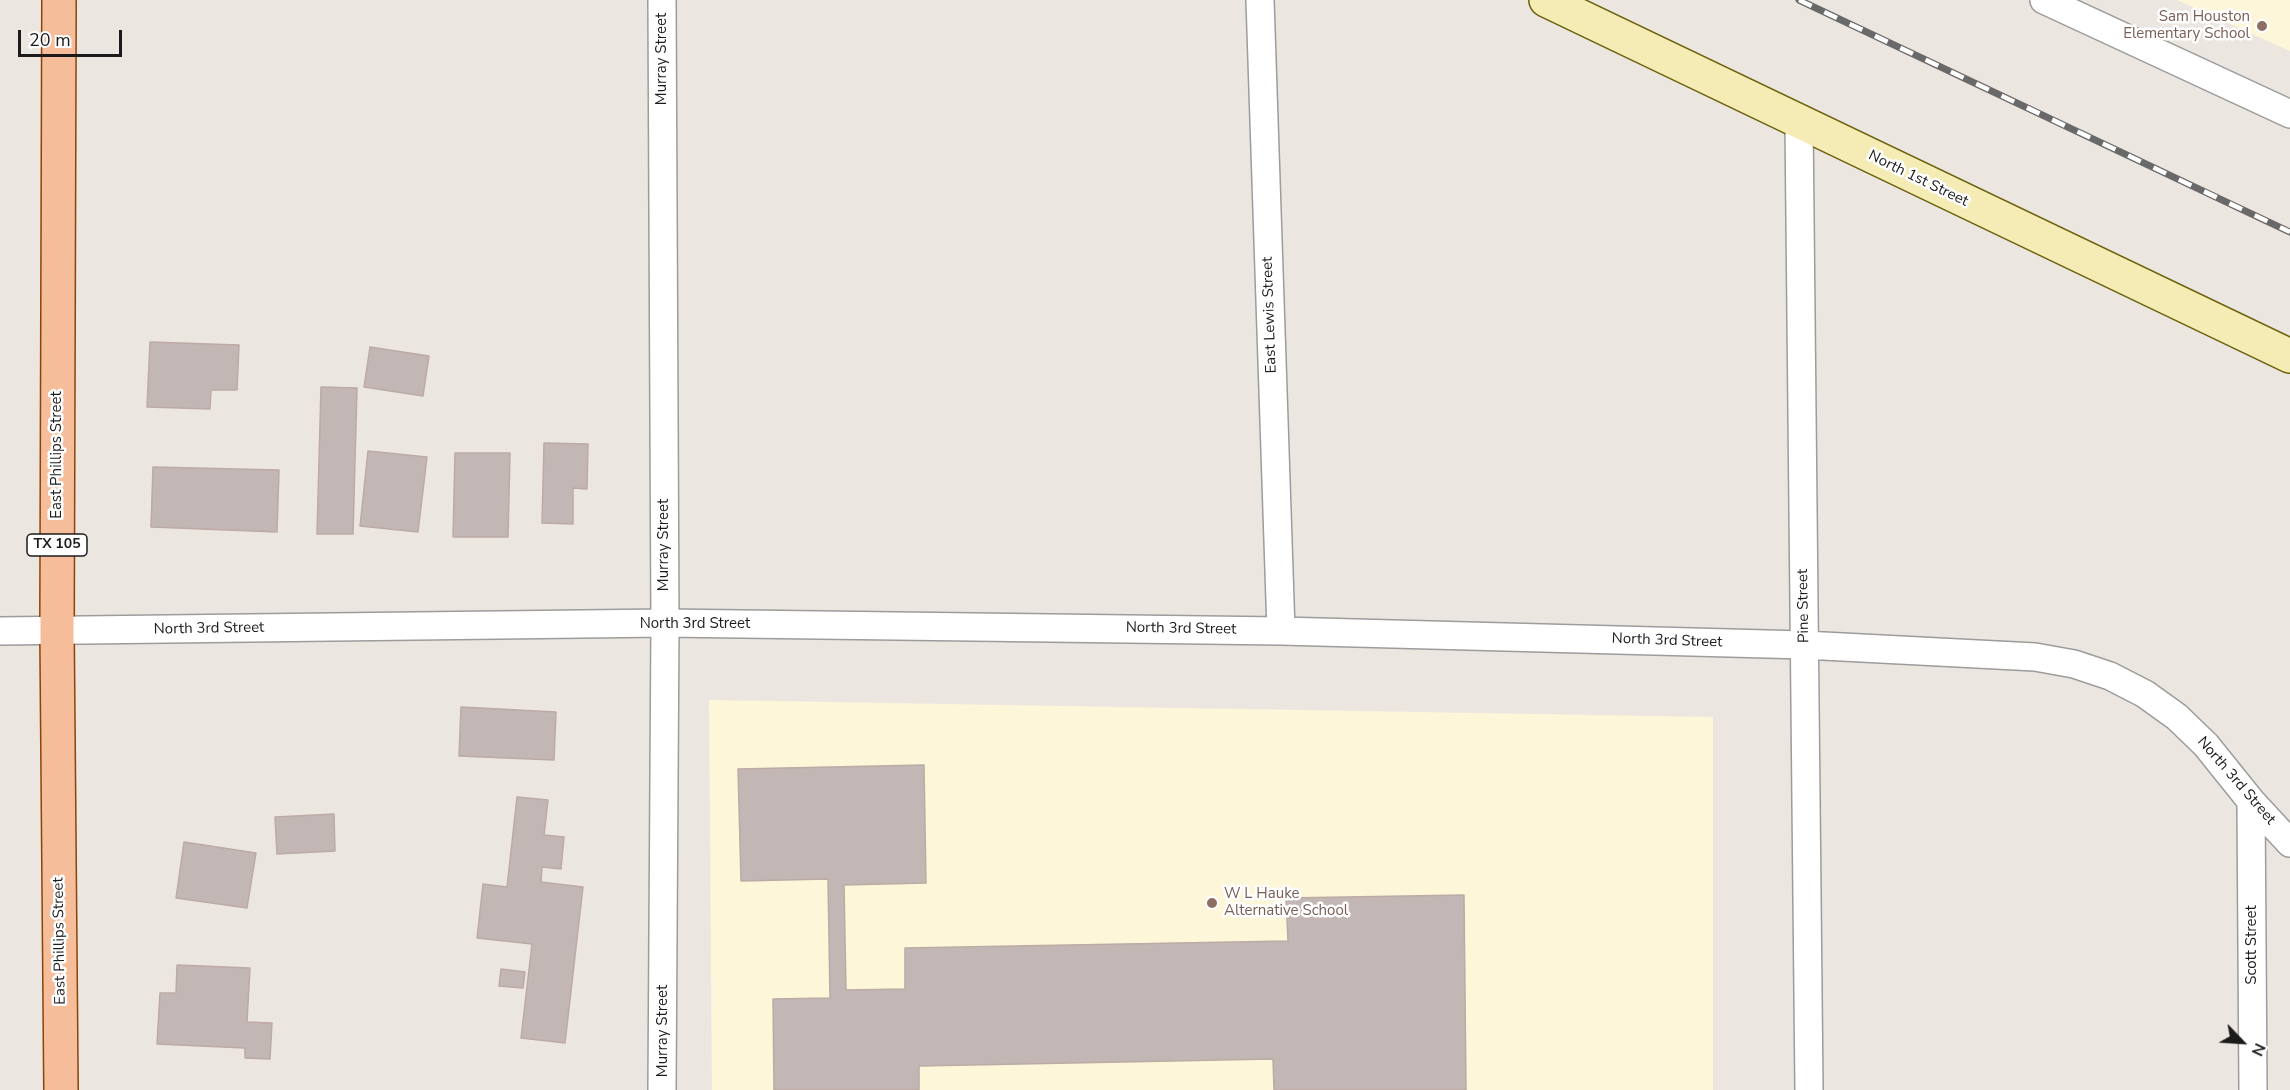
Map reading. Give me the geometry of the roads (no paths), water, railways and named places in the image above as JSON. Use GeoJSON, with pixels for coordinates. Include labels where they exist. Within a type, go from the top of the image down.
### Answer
{"type":"FeatureCollection","features":[{"type":"Feature","properties":{"kind":"main road","name":"East Phillips Street"},"geometry":{"type":"LineString","coordinates":[[59,0],[57,631],[61,1090]]}},
{"type":"Feature","properties":{"kind":"street","name":"Murray Street"},"geometry":{"type":"LineString","coordinates":[[662,0],[665,623],[662,1090]]}},
{"type":"Feature","properties":{"kind":"street","name":"East Lewis Street"},"geometry":{"type":"LineString","coordinates":[[1260,0],[1281,631]]}},
{"type":"Feature","properties":{"kind":"street","name":"North 1st Street"},"geometry":{"type":"LineString","coordinates":[[1546,0],[2290,356]]}},
{"type":"Feature","properties":{"kind":"street"},"geometry":{"type":"LineString","coordinates":[[2044,0],[2290,114]]}},
{"type":"Feature","properties":{"kind":"street","name":"Pine Street"},"geometry":{"type":"LineString","coordinates":[[1799,122],[1809,1090]]}},
{"type":"Feature","properties":{"kind":"street","name":"North 3rd Street"},"geometry":{"type":"LineString","coordinates":[[0,631],[665,623],[1281,631],[1804,645],[2035,657],[2074,664],[2110,676],[2145,694],[2177,717],[2206,745],[2250,801],[2290,843]]}},
{"type":"Feature","properties":{"kind":"street","name":"Scott Street"},"geometry":{"type":"LineString","coordinates":[[2250,801],[2253,1090]]}},
{"type":"Feature","properties":{"kind":"railway"},"geometry":{"type":"LineString","coordinates":[[1799,0],[2290,232]]}},
{"type":"Feature","properties":{"kind":"place","name":"Sam Houston Elementary School"},"geometry":{"type":"Point","coordinates":[2262,26]}},
{"type":"Feature","properties":{"kind":"place","name":"W L Hauke Alternative School"},"geometry":{"type":"Point","coordinates":[1212,903]}}]}
